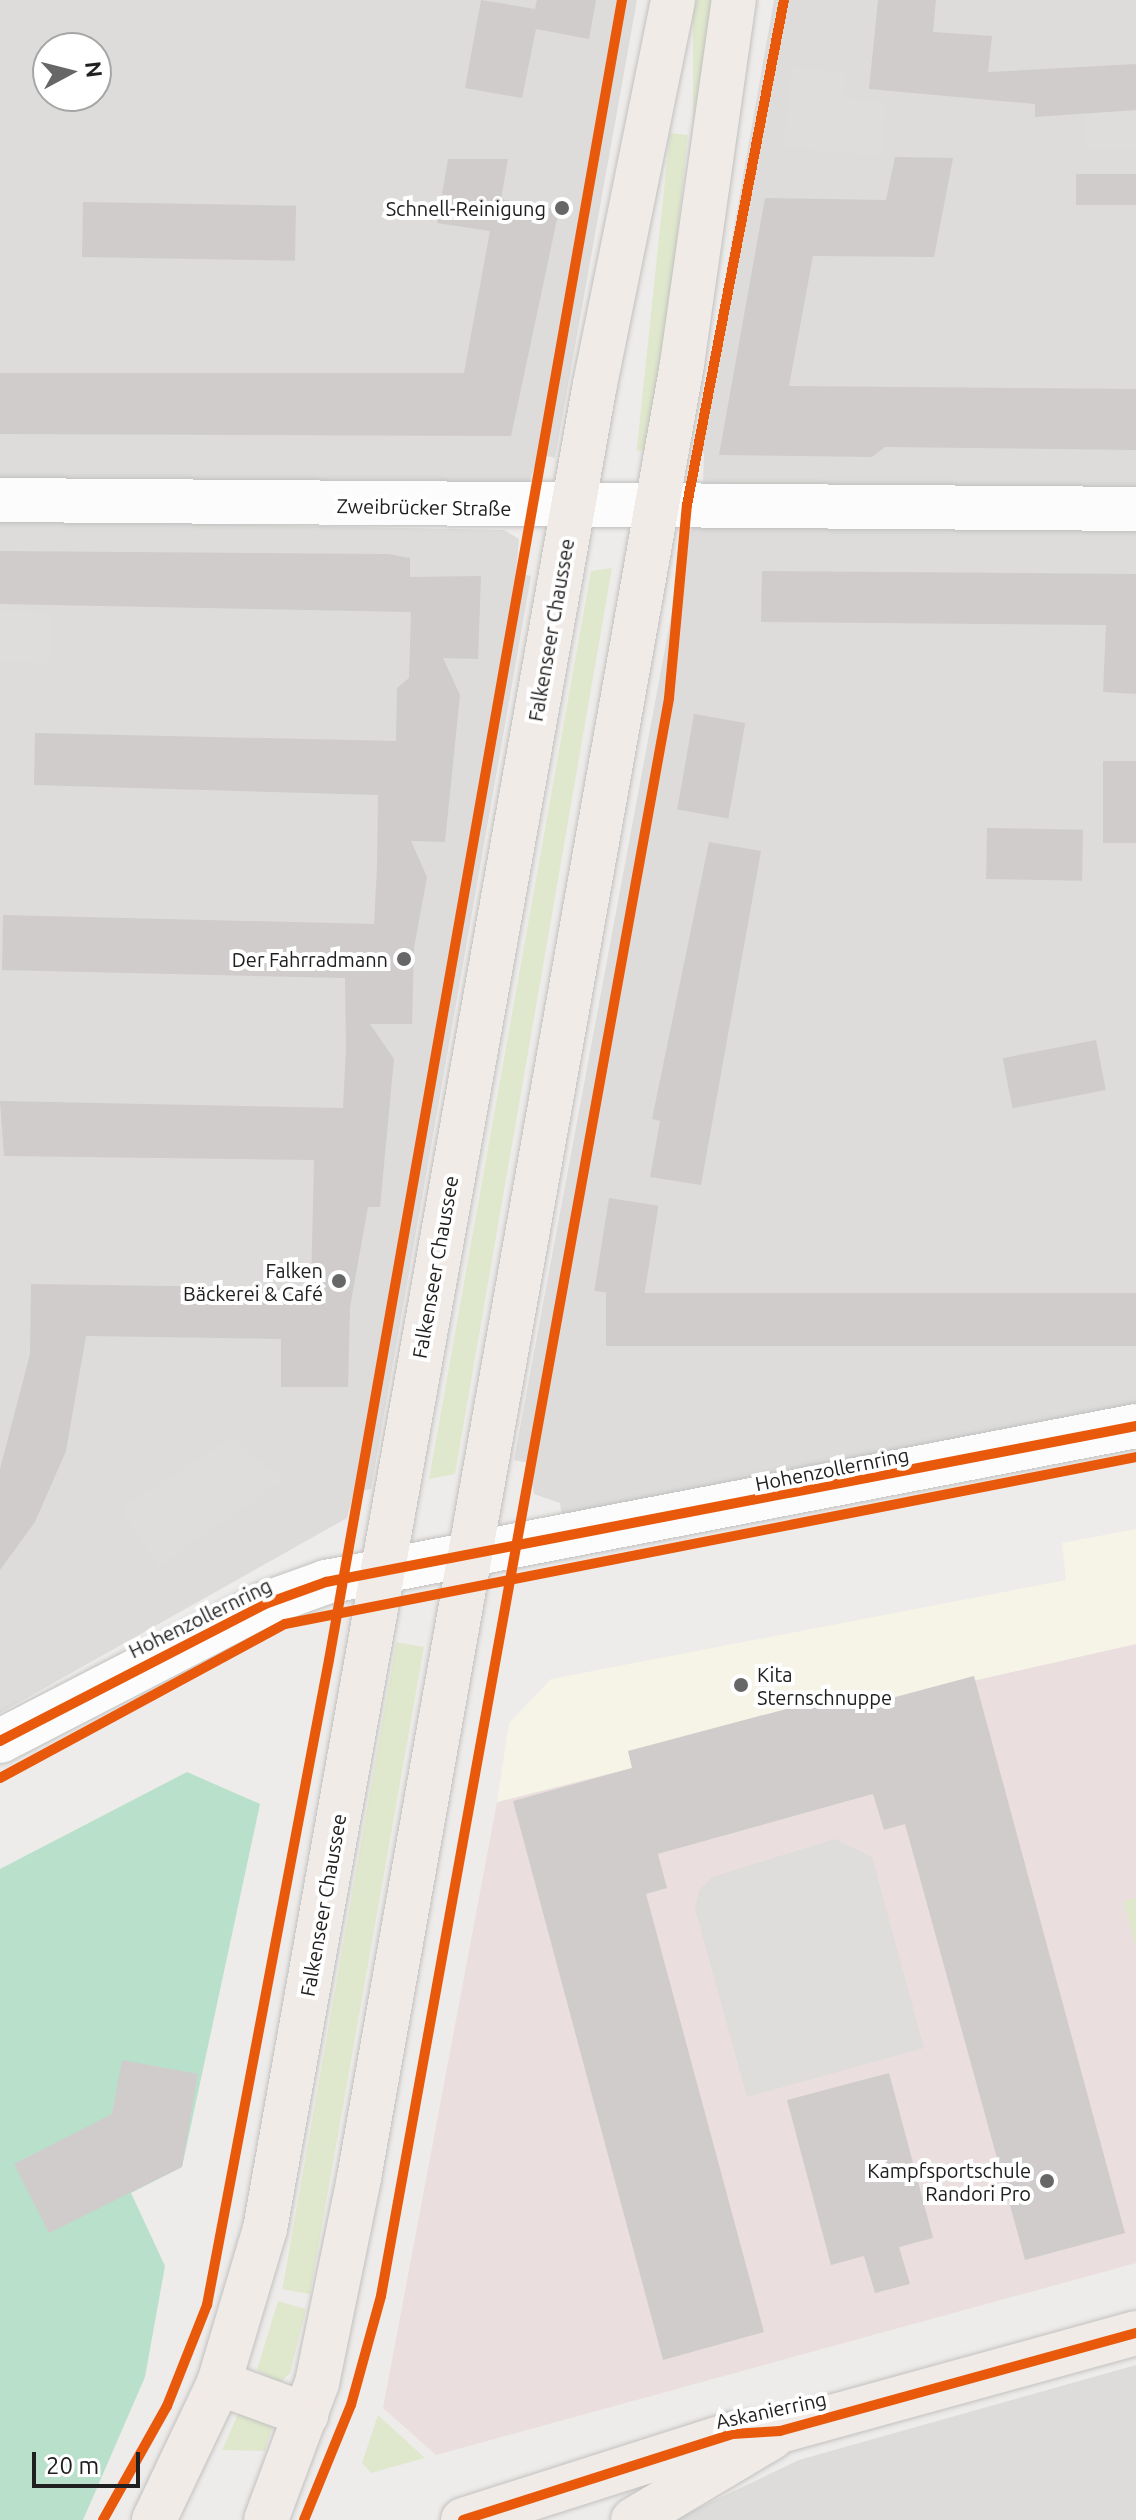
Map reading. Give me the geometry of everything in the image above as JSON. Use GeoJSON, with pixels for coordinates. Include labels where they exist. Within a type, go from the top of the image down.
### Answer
{"type":"FeatureCollection","features":[{"type":"Feature","properties":{"kind":"main road","name":"Falkenseer Chaussee"},"geometry":{"type":"LineString","coordinates":[[154,2520],[219,2383],[265,2229],[380,1573],[573,509],[673,0]]}},
{"type":"Feature","properties":{"kind":"main road"},"geometry":{"type":"LineString","coordinates":[[266,2520],[306,2415],[340,2279],[657,508],[734,0]]}},
{"type":"Feature","properties":{"kind":"main road","name":"Askanierring"},"geometry":{"type":"LineString","coordinates":[[463,2520],[733,2434],[780,2431],[1136,2333]]}},
{"type":"Feature","properties":{"kind":"main road"},"geometry":{"type":"LineString","coordinates":[[219,2383],[306,2415]]}},
{"type":"Feature","properties":{"kind":"main road","name":"Askanierring"},"geometry":{"type":"LineString","coordinates":[[633,2520],[780,2431]]}},
{"type":"Feature","properties":{"kind":"street","name":"Zweibrücker Straße"},"geometry":{"type":"LineString","coordinates":[[0,500],[573,509],[1136,509]]}},
{"type":"Feature","properties":{"kind":"street","name":"Hohenzollernring"},"geometry":{"type":"LineString","coordinates":[[0,1741],[265,1604],[380,1573],[1136,1426]]}},
{"type":"Feature","properties":{"kind":"shaded area"},"geometry":{"type":"Polygon","coordinates":[[[0,0],[637,0],[555,458],[539,454],[528,486],[0,482],[0,0]]]}},
{"type":"Feature","properties":{"kind":"shaded area"},"geometry":{"type":"Polygon","coordinates":[[[774,0],[1136,0],[1136,495],[703,483],[704,454],[695,449],[774,0]]]}},
{"type":"Feature","properties":{"kind":"shaded area"},"geometry":{"type":"Polygon","coordinates":[[[792,66],[846,72],[844,98],[887,102],[881,157],[784,146],[792,66]]]}},
{"type":"Feature","properties":{"kind":"shaded area"},"geometry":{"type":"Polygon","coordinates":[[[1086,113],[1136,113],[1136,150],[1086,150],[1086,113]]]}},
{"type":"Feature","properties":{"kind":"shaded area"},"geometry":{"type":"Polygon","coordinates":[[[0,520],[504,530],[519,539],[516,573],[531,576],[371,1489],[354,1492],[347,1518],[0,1713],[0,520]]]}},
{"type":"Feature","properties":{"kind":"shaded area"},"geometry":{"type":"Polygon","coordinates":[[[1136,521],[1136,1406],[562,1516],[560,1503],[534,1494],[529,1463],[514,1460],[686,536],[694,527],[1136,521]]]}},
{"type":"Feature","properties":{"kind":"shaded area"},"geometry":{"type":"Polygon","coordinates":[[[0,610],[51,612],[49,663],[0,661],[0,610]]]}},
{"type":"Feature","properties":{"kind":"shaded area"},"geometry":{"type":"Polygon","coordinates":[[[231,1438],[283,1480],[158,1567],[121,1508],[231,1438]]]}},
{"type":"Feature","properties":{"kind":"shaded area","name":"Kita Sternschnuppe"},"geometry":{"type":"Polygon","coordinates":[[[1136,1529],[1136,1644],[854,1708],[873,1794],[658,1854],[632,1768],[497,1802],[509,1723],[551,1679],[1066,1580],[1062,1543],[1136,1529]]]}},
{"type":"Feature","properties":{"kind":"shaded area"},"geometry":{"type":"Polygon","coordinates":[[[1136,1644],[1136,1898],[1123,1901],[1136,1947],[1136,2263],[436,2455],[383,2408],[497,1802],[631,1768],[628,1751],[1136,1644]]]}},
{"type":"Feature","properties":{"kind":"shaded area"},"geometry":{"type":"Polygon","coordinates":[[[835,1839],[872,1857],[924,2048],[747,2097],[695,1909],[699,1890],[712,1877],[835,1839]]]}},
{"type":"Feature","properties":{"kind":"shaded area"},"geometry":{"type":"Polygon","coordinates":[[[1136,2365],[1136,2520],[673,2520],[799,2460],[1136,2365]]]}},
{"type":"Feature","properties":{"kind":"green space"},"geometry":{"type":"Polygon","coordinates":[[[693,0],[713,0],[713,122],[693,122],[693,0]]]}},
{"type":"Feature","properties":{"kind":"green space"},"geometry":{"type":"Polygon","coordinates":[[[670,133],[688,135],[655,452],[637,450],[670,133]]]}},
{"type":"Feature","properties":{"kind":"green space"},"geometry":{"type":"Polygon","coordinates":[[[612,568],[455,1474],[429,1479],[591,571],[612,568]]]}},
{"type":"Feature","properties":{"kind":"green space"},"geometry":{"type":"Polygon","coordinates":[[[396,1642],[424,1647],[310,2294],[282,2289],[396,1642]]]}},
{"type":"Feature","properties":{"kind":"green space"},"geometry":{"type":"Polygon","coordinates":[[[187,1772],[260,1804],[182,2167],[131,2193],[165,2266],[145,2377],[83,2520],[0,2520],[0,1869],[187,1772]]]}},
{"type":"Feature","properties":{"kind":"green space"},"geometry":{"type":"Polygon","coordinates":[[[1136,1898],[1136,1947],[1123,1901],[1136,1898]]]}},
{"type":"Feature","properties":{"kind":"green space"},"geometry":{"type":"Polygon","coordinates":[[[278,2301],[306,2309],[290,2373],[279,2384],[257,2370],[278,2301]]]}},
{"type":"Feature","properties":{"kind":"green space"},"geometry":{"type":"Polygon","coordinates":[[[239,2412],[273,2424],[265,2451],[222,2450],[239,2412]]]}},
{"type":"Feature","properties":{"kind":"green space"},"geometry":{"type":"Polygon","coordinates":[[[378,2415],[425,2458],[371,2473],[362,2463],[378,2415]]]}},
{"type":"Feature","properties":{"kind":"building"},"geometry":{"type":"Polygon","coordinates":[[[481,0],[535,9],[537,0],[596,0],[589,39],[536,29],[522,98],[465,88],[481,0]]]}},
{"type":"Feature","properties":{"kind":"building"},"geometry":{"type":"Polygon","coordinates":[[[878,0],[936,0],[933,32],[992,36],[988,72],[1136,64],[1136,110],[1035,117],[1035,104],[869,89],[878,0]]]}},
{"type":"Feature","properties":{"kind":"building"},"geometry":{"type":"Polygon","coordinates":[[[895,157],[953,158],[934,257],[813,256],[789,386],[1136,389],[1136,450],[885,447],[872,457],[719,455],[765,198],[886,200],[895,157]]]}},
{"type":"Feature","properties":{"kind":"building"},"geometry":{"type":"Polygon","coordinates":[[[448,159],[508,159],[501,199],[559,210],[511,436],[0,434],[0,373],[464,373],[490,231],[437,223],[448,159]]]}},
{"type":"Feature","properties":{"kind":"building"},"geometry":{"type":"Polygon","coordinates":[[[1076,174],[1136,174],[1136,205],[1076,205],[1076,174]]]}},
{"type":"Feature","properties":{"kind":"building"},"geometry":{"type":"Polygon","coordinates":[[[83,202],[296,206],[295,261],[82,257],[83,202]]]}},
{"type":"Feature","properties":{"kind":"building"},"geometry":{"type":"Polygon","coordinates":[[[0,551],[388,554],[410,558],[410,577],[481,576],[478,659],[443,658],[460,695],[445,842],[411,841],[427,877],[414,948],[412,1024],[370,1024],[394,1059],[380,1207],[368,1207],[350,1307],[348,1387],[281,1387],[281,1339],[86,1336],[66,1451],[35,1522],[0,1570],[0,1469],[30,1354],[31,1284],[311,1288],[314,1160],[4,1156],[0,1101],[343,1108],[346,1049],[345,978],[2,970],[3,915],[374,924],[377,867],[378,795],[34,785],[35,733],[396,741],[397,688],[409,678],[411,612],[0,604],[0,551]]]}},
{"type":"Feature","properties":{"kind":"building"},"geometry":{"type":"Polygon","coordinates":[[[762,571],[1136,574],[1136,694],[1103,692],[1106,625],[761,622],[762,571]]]}},
{"type":"Feature","properties":{"kind":"building"},"geometry":{"type":"Polygon","coordinates":[[[694,714],[745,723],[728,819],[677,810],[694,714]]]}},
{"type":"Feature","properties":{"kind":"building"},"geometry":{"type":"Polygon","coordinates":[[[1103,761],[1136,761],[1136,843],[1103,843],[1103,761]]]}},
{"type":"Feature","properties":{"kind":"building"},"geometry":{"type":"Polygon","coordinates":[[[987,828],[1083,830],[1082,881],[986,879],[987,828]]]}},
{"type":"Feature","properties":{"kind":"building"},"geometry":{"type":"Polygon","coordinates":[[[709,842],[761,851],[701,1185],[650,1177],[660,1121],[652,1119],[709,842]]]}},
{"type":"Feature","properties":{"kind":"building"},"geometry":{"type":"Polygon","coordinates":[[[1096,1040],[1106,1090],[1012,1108],[1003,1058],[1096,1040]]]}},
{"type":"Feature","properties":{"kind":"building"},"geometry":{"type":"Polygon","coordinates":[[[609,1198],[658,1206],[644,1299],[594,1291],[609,1198]]]}},
{"type":"Feature","properties":{"kind":"building"},"geometry":{"type":"Polygon","coordinates":[[[606,1293],[1136,1293],[1136,1346],[606,1346],[606,1293]]]}},
{"type":"Feature","properties":{"kind":"building"},"geometry":{"type":"Polygon","coordinates":[[[974,1676],[1125,2233],[1025,2260],[905,1824],[884,1830],[873,1794],[658,1854],[667,1888],[646,1894],[764,2332],[663,2360],[513,1801],[632,1768],[628,1751],[850,1692],[854,1708],[974,1676]]]}},
{"type":"Feature","properties":{"kind":"building"},"geometry":{"type":"Polygon","coordinates":[[[122,2060],[198,2074],[182,2167],[49,2233],[14,2164],[112,2114],[122,2060]]]}},
{"type":"Feature","properties":{"kind":"building"},"geometry":{"type":"Polygon","coordinates":[[[889,2073],[933,2238],[899,2247],[910,2284],[875,2293],[864,2256],[831,2265],[787,2100],[889,2073]]]}},
{"type":"Feature","properties":{"kind":"cycle path"},"geometry":{"type":"LineString","coordinates":[[103,2520],[167,2406],[207,2305],[329,1660],[622,0]]}},
{"type":"Feature","properties":{"kind":"cycle path"},"geometry":{"type":"LineString","coordinates":[[304,2520],[351,2405],[381,2296],[669,698],[687,505],[784,0]]}},
{"type":"Feature","properties":{"kind":"cycle path"},"geometry":{"type":"LineString","coordinates":[[0,1741],[265,1604],[326,1582],[1136,1426]]}},
{"type":"Feature","properties":{"kind":"cycle path"},"geometry":{"type":"LineString","coordinates":[[0,1778],[285,1624],[1136,1457]]}},
{"type":"Feature","properties":{"kind":"cycle path"},"geometry":{"type":"LineString","coordinates":[[463,2520],[733,2434],[780,2431],[1136,2333]]}},
{"type":"Feature","properties":{"kind":"place","name":"Schnell-Reinigung"},"geometry":{"type":"Point","coordinates":[562,208]}},
{"type":"Feature","properties":{"kind":"place","name":"Der Fahrradmann"},"geometry":{"type":"Point","coordinates":[404,959]}},
{"type":"Feature","properties":{"kind":"place","name":"Falken Bäckerei & Café"},"geometry":{"type":"Point","coordinates":[339,1281]}},
{"type":"Feature","properties":{"kind":"place","name":"Kita Sternschnuppe"},"geometry":{"type":"Point","coordinates":[741,1685]}},
{"type":"Feature","properties":{"kind":"place","name":"Kampfsportschule Randori Pro"},"geometry":{"type":"Point","coordinates":[1047,2181]}}]}
